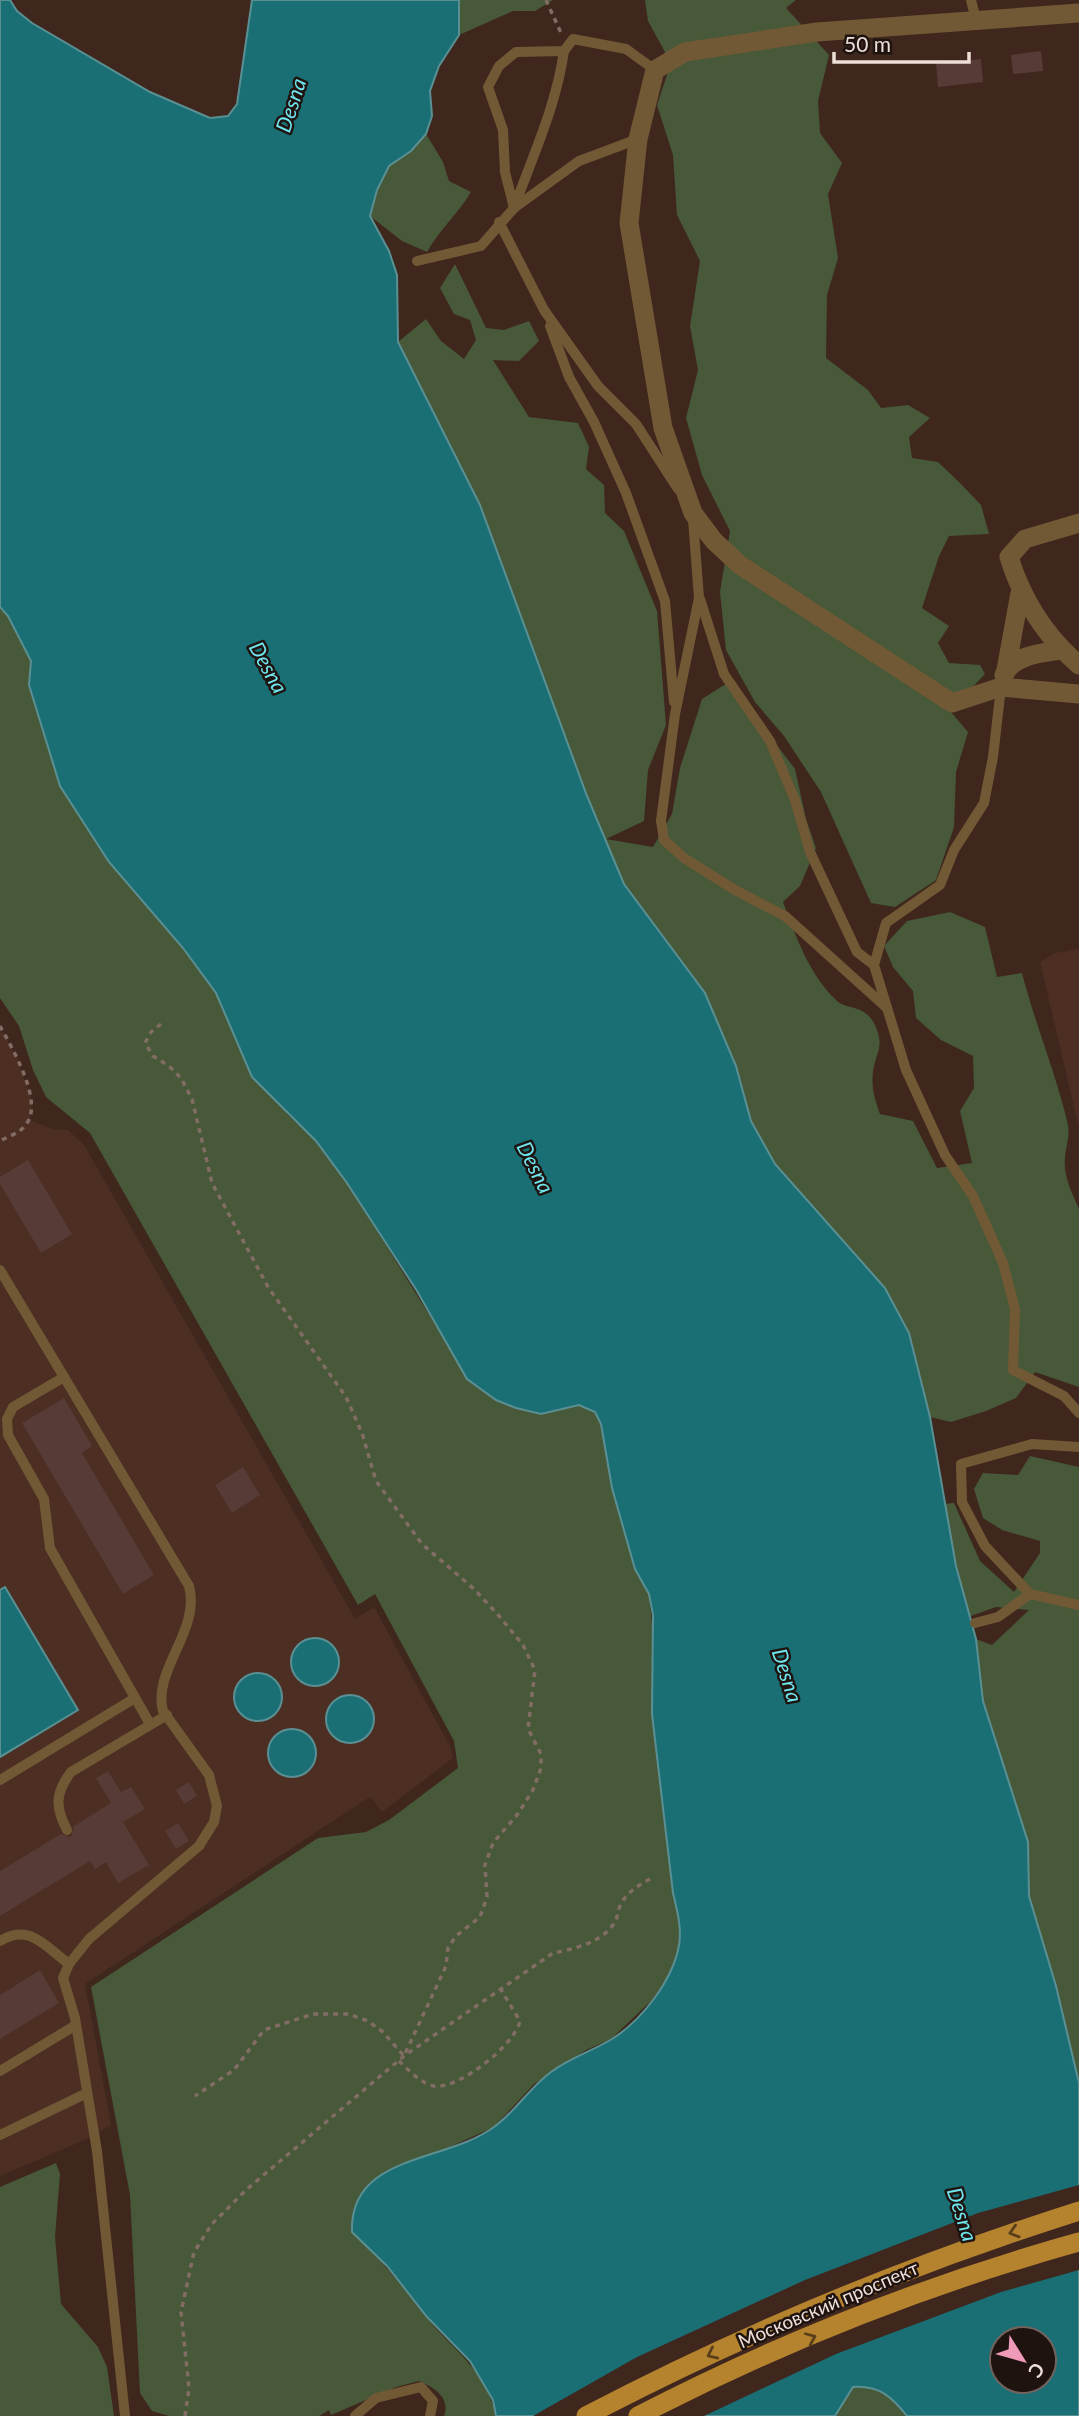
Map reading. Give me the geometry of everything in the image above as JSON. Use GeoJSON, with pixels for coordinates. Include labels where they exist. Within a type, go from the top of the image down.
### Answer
{"type":"FeatureCollection","features":[{"type":"Feature","properties":{"kind":"main road","name":"Московский проспект"},"geometry":{"type":"LineString","coordinates":[[586,2416],[778,2323],[976,2244],[1079,2211]]}},
{"type":"Feature","properties":{"kind":"main road","name":"Московский проспект"},"geometry":{"type":"LineString","coordinates":[[638,2416],[705,2384],[896,2302],[984,2269],[1079,2242]]}},
{"type":"Feature","properties":{"kind":"street"},"geometry":{"type":"LineString","coordinates":[[1062,650],[1026,656],[1003,679],[952,703],[740,565],[714,541],[693,513],[663,428],[629,223],[638,139],[655,70],[685,52],[817,32],[1079,13]]}},
{"type":"Feature","properties":{"kind":"street"},"geometry":{"type":"LineString","coordinates":[[1079,523],[1025,539],[1009,557],[1020,593],[1062,650],[1079,664]]}},
{"type":"Feature","properties":{"kind":"street"},"geometry":{"type":"LineString","coordinates":[[1003,679],[1020,593]]}},
{"type":"Feature","properties":{"kind":"street"},"geometry":{"type":"LineString","coordinates":[[1003,679],[1079,694]]}},
{"type":"Feature","properties":{"kind":"lane"},"geometry":{"type":"LineString","coordinates":[[971,0],[976,20]]}},
{"type":"Feature","properties":{"kind":"lane"},"geometry":{"type":"LineString","coordinates":[[514,208],[548,123],[560,84],[564,51],[573,39],[593,46],[626,49],[655,70]]}},
{"type":"Feature","properties":{"kind":"lane"},"geometry":{"type":"LineString","coordinates":[[514,208],[505,172],[503,130],[488,87],[499,66],[516,52],[564,51]]}},
{"type":"Feature","properties":{"kind":"lane"},"geometry":{"type":"LineString","coordinates":[[417,261],[481,246],[499,222],[514,208],[579,161],[638,139]]}},
{"type":"Feature","properties":{"kind":"lane"},"geometry":{"type":"LineString","coordinates":[[499,222],[544,310],[569,377],[594,422],[626,493],[665,601],[676,714]]}},
{"type":"Feature","properties":{"kind":"lane"},"geometry":{"type":"LineString","coordinates":[[544,310],[598,386],[636,424],[693,513],[699,598],[724,674],[770,741],[795,800],[810,852],[857,952],[874,965]]}},
{"type":"Feature","properties":{"kind":"lane"},"geometry":{"type":"LineString","coordinates":[[699,598],[676,714],[661,821],[664,840],[684,858],[735,890],[785,916],[887,1008]]}},
{"type":"Feature","properties":{"kind":"lane"},"geometry":{"type":"LineString","coordinates":[[1003,679],[984,803],[954,850],[940,885],[886,923],[874,965],[906,1070],[945,1156],[973,1196],[1003,1263],[1015,1309],[1013,1370],[1064,1396],[1079,1413]]}},
{"type":"Feature","properties":{"kind":"lane"},"geometry":{"type":"LineString","coordinates":[[0,1270],[189,1586],[192,1597],[186,1629],[163,1686],[161,1701],[167,1715],[209,1775],[217,1806],[214,1822],[199,1846],[98,1931],[69,1964],[63,1978],[76,2025],[97,2151],[125,2416]]}},
{"type":"Feature","properties":{"kind":"lane"},"geometry":{"type":"LineString","coordinates":[[64,1377],[13,1407],[7,1419],[8,1435],[44,1499],[50,1548],[150,1724]]}},
{"type":"Feature","properties":{"kind":"lane"},"geometry":{"type":"LineString","coordinates":[[1079,1447],[1032,1444],[961,1464],[962,1502],[985,1546],[1030,1594],[1079,1605]]}},
{"type":"Feature","properties":{"kind":"lane"},"geometry":{"type":"LineString","coordinates":[[975,1623],[998,1617],[1030,1594]]}},
{"type":"Feature","properties":{"kind":"lane"},"geometry":{"type":"LineString","coordinates":[[0,1780],[135,1698]]}},
{"type":"Feature","properties":{"kind":"lane"},"geometry":{"type":"LineString","coordinates":[[67,1830],[58,1812],[57,1799],[71,1772],[167,1715]]}},
{"type":"Feature","properties":{"kind":"lane"},"geometry":{"type":"LineString","coordinates":[[0,1941],[12,1934],[30,1935],[69,1964]]}},
{"type":"Feature","properties":{"kind":"lane"},"geometry":{"type":"LineString","coordinates":[[0,2071],[76,2025]]}},
{"type":"Feature","properties":{"kind":"lane"},"geometry":{"type":"LineString","coordinates":[[0,2135],[87,2093]]}},
{"type":"Feature","properties":{"kind":"lane"},"geometry":{"type":"LineString","coordinates":[[355,2416],[376,2398],[421,2387],[433,2402],[430,2416]]}},
{"type":"Feature","properties":{"kind":"path"},"geometry":{"type":"LineString","coordinates":[[546,0],[562,33],[564,51]]}},
{"type":"Feature","properties":{"kind":"path"},"geometry":{"type":"LineString","coordinates":[[162,1024],[151,1032],[145,1043],[153,1056],[181,1078],[192,1098],[212,1183],[268,1287],[346,1396],[362,1433],[376,1481],[422,1544],[474,1589],[500,1617],[523,1645],[535,1670],[528,1729],[541,1754],[541,1768],[533,1790],[517,1815],[493,1843],[485,1865],[487,1896],[480,1917],[456,1936],[448,1948],[446,1966],[404,2056]]}},
{"type":"Feature","properties":{"kind":"path"},"geometry":{"type":"LineString","coordinates":[[0,1026],[18,1058],[32,1101],[30,1121],[22,1130],[0,1141]]}},
{"type":"Feature","properties":{"kind":"path"},"geometry":{"type":"LineString","coordinates":[[185,2416],[189,2388],[181,2312],[194,2252],[212,2224],[246,2190],[404,2056],[553,1953],[579,1948],[607,1932],[615,1923],[620,1905],[630,1892],[650,1879]]}},
{"type":"Feature","properties":{"kind":"path"},"geometry":{"type":"LineString","coordinates":[[399,2061],[423,2082],[435,2086],[453,2084],[486,2061],[508,2045],[518,2032],[520,2021],[500,1989]]}},
{"type":"Feature","properties":{"kind":"path"},"geometry":{"type":"LineString","coordinates":[[195,2096],[234,2070],[264,2030],[313,2014],[348,2014],[368,2021],[383,2032],[404,2056]]}},
{"type":"Feature","properties":{"kind":"shaded area"},"geometry":{"type":"Polygon","coordinates":[[[1079,949],[1079,1128],[1040,962],[1055,953],[1079,949]]]}},
{"type":"Feature","properties":{"kind":"shaded area"},"geometry":{"type":"Polygon","coordinates":[[[0,1026],[17,1058],[32,1101],[30,1120],[52,1129],[68,1130],[84,1145],[355,1619],[374,1607],[451,1748],[453,1758],[382,1812],[370,1797],[85,1984],[111,2125],[85,2140],[0,2176],[0,1026]]]}},
{"type":"Feature","properties":{"kind":"green space"},"geometry":{"type":"Polygon","coordinates":[[[459,0],[553,0],[535,11],[513,11],[459,35],[459,0]]]}},
{"type":"Feature","properties":{"kind":"green space"},"geometry":{"type":"Polygon","coordinates":[[[645,0],[796,0],[786,8],[829,55],[818,101],[820,133],[842,163],[828,194],[838,258],[827,295],[826,358],[868,390],[881,408],[908,405],[930,418],[909,437],[912,458],[938,462],[959,482],[981,505],[989,534],[949,536],[939,556],[922,608],[949,626],[938,643],[949,663],[980,665],[985,674],[950,711],[968,732],[956,772],[954,827],[936,880],[895,907],[871,903],[821,792],[784,736],[755,702],[726,650],[720,592],[730,531],[702,475],[686,418],[698,370],[690,326],[700,261],[677,215],[673,155],[657,105],[671,63],[648,21],[645,0]]]}},
{"type":"Feature","properties":{"kind":"green space"},"geometry":{"type":"Polygon","coordinates":[[[426,134],[443,162],[449,181],[471,192],[427,252],[402,241],[370,216],[377,190],[389,166],[411,151],[426,134]]]}},
{"type":"Feature","properties":{"kind":"green space"},"geometry":{"type":"Polygon","coordinates":[[[455,264],[486,328],[504,330],[529,321],[539,341],[519,361],[493,360],[529,417],[578,423],[589,447],[586,469],[604,485],[605,513],[624,531],[657,611],[666,725],[648,770],[644,821],[606,839],[653,847],[672,814],[680,768],[702,699],[729,682],[795,769],[806,819],[816,848],[800,886],[783,902],[798,942],[818,979],[836,1000],[861,1010],[871,1018],[880,1044],[873,1083],[880,1114],[913,1121],[937,1168],[972,1163],[960,1111],[974,1088],[973,1056],[941,1040],[916,1018],[913,991],[893,967],[884,946],[907,921],[950,912],[985,927],[997,977],[1022,973],[1068,1125],[1065,1171],[1079,1209],[1079,1387],[1035,1372],[1016,1398],[986,1411],[951,1422],[930,1417],[909,1333],[885,1288],[775,1164],[751,1121],[736,1066],[705,993],[624,884],[587,796],[480,505],[398,342],[426,319],[441,341],[464,359],[476,340],[470,320],[454,314],[440,288],[455,264]]]}},
{"type":"Feature","properties":{"kind":"green space"},"geometry":{"type":"Polygon","coordinates":[[[0,607],[8,616],[31,661],[29,685],[60,786],[109,862],[183,948],[217,993],[232,1032],[288,1115],[316,1141],[347,1183],[440,1332],[541,1414],[579,1405],[595,1412],[601,1423],[612,1488],[635,1569],[649,1594],[654,1644],[652,1714],[673,1893],[679,1917],[679,1945],[670,1973],[652,2000],[611,2039],[586,2050],[534,2084],[494,2127],[432,2155],[365,2245],[477,2373],[496,2416],[444,2416],[445,2404],[440,2394],[419,2381],[396,2387],[331,2415],[329,2410],[319,2416],[169,2416],[152,2411],[140,2393],[130,2195],[91,1987],[318,1838],[366,1832],[389,1820],[458,1768],[454,1741],[375,1594],[358,1605],[90,1133],[46,1097],[33,1070],[19,1026],[0,998],[0,607]]]}},
{"type":"Feature","properties":{"kind":"green space"},"geometry":{"type":"Polygon","coordinates":[[[1030,1456],[1079,1467],[1079,2083],[1056,1986],[1029,1896],[1028,1842],[983,1701],[976,1639],[992,1645],[1029,1610],[996,1607],[968,1617],[943,1504],[954,1503],[980,1561],[1014,1592],[1040,1553],[1040,1541],[1002,1530],[983,1518],[974,1489],[983,1473],[1018,1475],[1030,1456]]]}},
{"type":"Feature","properties":{"kind":"green space"},"geometry":{"type":"Polygon","coordinates":[[[56,2163],[60,2174],[55,2237],[61,2304],[98,2347],[107,2367],[114,2416],[0,2416],[0,2187],[56,2163]]]}},
{"type":"Feature","properties":{"kind":"green space"},"geometry":{"type":"Polygon","coordinates":[[[867,2386],[890,2395],[907,2416],[835,2416],[853,2387],[867,2386]]]}},
{"type":"Feature","properties":{"kind":"water","name":"Desna"},"geometry":{"type":"Polygon","coordinates":[[[0,0],[10,0],[17,11],[32,23],[150,92],[210,118],[228,116],[237,104],[252,0],[459,0],[459,35],[439,66],[430,91],[432,116],[426,134],[411,151],[389,166],[377,190],[370,216],[389,251],[397,275],[398,342],[480,505],[587,796],[624,884],[705,993],[736,1066],[751,1121],[775,1164],[885,1288],[909,1333],[930,1417],[956,1566],[976,1639],[983,1701],[1028,1842],[1029,1896],[1056,1986],[1079,2083],[1079,2416],[907,2416],[896,2403],[878,2390],[853,2387],[835,2416],[496,2416],[493,2400],[470,2361],[427,2317],[387,2266],[352,2232],[355,2207],[366,2188],[383,2174],[474,2139],[494,2127],[551,2072],[623,2031],[645,2010],[670,1972],[676,1958],[680,1932],[652,1714],[653,1615],[649,1594],[635,1569],[612,1488],[601,1424],[595,1412],[579,1405],[541,1414],[516,1408],[496,1400],[467,1379],[417,1291],[347,1183],[316,1141],[252,1077],[216,993],[183,948],[109,862],[60,786],[29,685],[31,661],[8,616],[0,607],[0,0]]]}},
{"type":"Feature","properties":{"kind":"water"},"geometry":{"type":"Polygon","coordinates":[[[5,1587],[78,1710],[0,1757],[0,1590],[5,1587]]]}},
{"type":"Feature","properties":{"kind":"water"},"geometry":{"type":"Polygon","coordinates":[[[315,1638],[332,1645],[339,1662],[332,1679],[315,1686],[298,1679],[291,1662],[298,1645],[315,1638]]]}},
{"type":"Feature","properties":{"kind":"water"},"geometry":{"type":"Polygon","coordinates":[[[258,1673],[275,1680],[282,1697],[275,1714],[258,1721],[241,1714],[234,1697],[241,1680],[258,1673]]]}},
{"type":"Feature","properties":{"kind":"water"},"geometry":{"type":"Polygon","coordinates":[[[350,1695],[367,1702],[374,1719],[367,1736],[350,1743],[333,1736],[326,1719],[333,1702],[350,1695]]]}},
{"type":"Feature","properties":{"kind":"water"},"geometry":{"type":"Polygon","coordinates":[[[292,1729],[309,1736],[316,1753],[309,1770],[292,1777],[275,1770],[268,1753],[275,1736],[292,1729]]]}},
{"type":"Feature","properties":{"kind":"pier"},"geometry":{"type":"Polygon","coordinates":[[[1079,2185],[1079,2270],[1001,2292],[836,2354],[704,2416],[533,2416],[637,2357],[805,2280],[978,2213],[1079,2185]]]}},
{"type":"Feature","properties":{"kind":"building"},"geometry":{"type":"Polygon","coordinates":[[[1041,51],[1043,71],[1013,74],[1011,55],[1041,51]]]}},
{"type":"Feature","properties":{"kind":"building"},"geometry":{"type":"Polygon","coordinates":[[[981,59],[983,82],[938,87],[936,64],[981,59]]]}},
{"type":"Feature","properties":{"kind":"building"},"geometry":{"type":"Polygon","coordinates":[[[28,1160],[72,1234],[41,1253],[0,1184],[0,1177],[28,1160]]]}},
{"type":"Feature","properties":{"kind":"building"},"geometry":{"type":"Polygon","coordinates":[[[64,1398],[92,1446],[82,1453],[154,1575],[123,1594],[22,1423],[64,1398]]]}},
{"type":"Feature","properties":{"kind":"building"},"geometry":{"type":"Polygon","coordinates":[[[243,1467],[260,1495],[232,1513],[215,1485],[243,1467]]]}},
{"type":"Feature","properties":{"kind":"building"},"geometry":{"type":"Polygon","coordinates":[[[108,1771],[121,1792],[131,1787],[145,1809],[123,1822],[149,1865],[118,1883],[106,1862],[95,1869],[90,1861],[0,1916],[0,1871],[61,1834],[71,1837],[74,1826],[111,1803],[96,1778],[108,1771]]]}},
{"type":"Feature","properties":{"kind":"building"},"geometry":{"type":"Polygon","coordinates":[[[189,1782],[197,1796],[184,1804],[176,1790],[189,1782]]]}},
{"type":"Feature","properties":{"kind":"building"},"geometry":{"type":"Polygon","coordinates":[[[178,1823],[189,1841],[176,1849],[165,1831],[178,1823]]]}},
{"type":"Feature","properties":{"kind":"building"},"geometry":{"type":"Polygon","coordinates":[[[40,1970],[59,2003],[0,2039],[0,1995],[40,1970]]]}}]}
